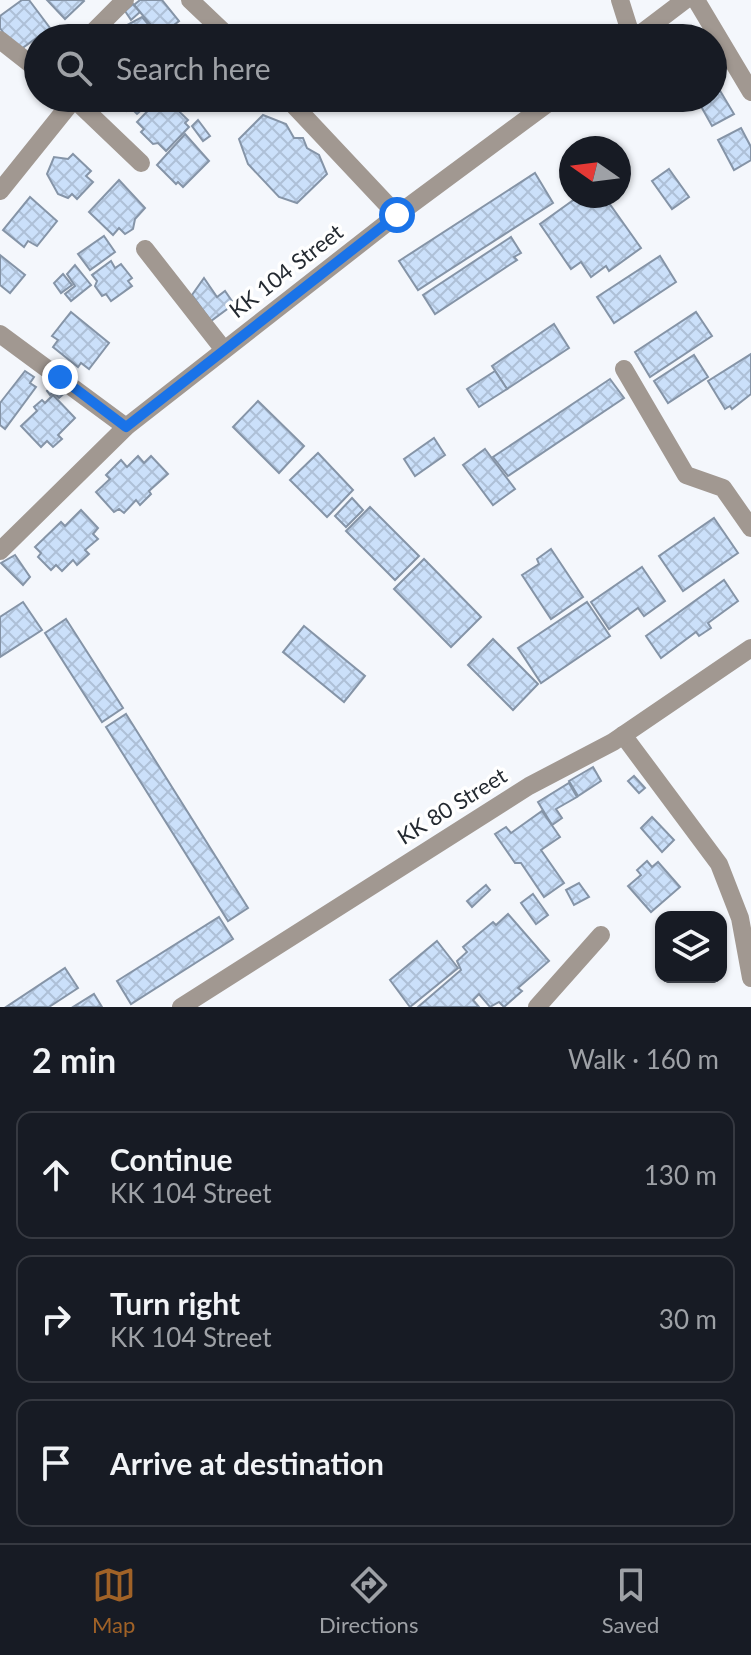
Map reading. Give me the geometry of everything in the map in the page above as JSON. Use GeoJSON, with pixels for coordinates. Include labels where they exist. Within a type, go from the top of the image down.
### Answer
{"type":"FeatureCollection","features":[{"type":"Feature","properties":{"kind":"street"},"geometry":{"type":"LineString","coordinates":[[101,24],[125,0]]}},
{"type":"Feature","properties":{"kind":"street"},"geometry":{"type":"LineString","coordinates":[[190,0],[215,24]]}},
{"type":"Feature","properties":{"kind":"street"},"geometry":{"type":"LineString","coordinates":[[620,0],[629,24]]}},
{"type":"Feature","properties":{"kind":"street"},"geometry":{"type":"LineString","coordinates":[[653,24],[685,0]]}},
{"type":"Feature","properties":{"kind":"street"},"geometry":{"type":"LineString","coordinates":[[696,0],[710,24]]}},
{"type":"Feature","properties":{"kind":"street"},"geometry":{"type":"LineString","coordinates":[[0,40],[24,59]]}},
{"type":"Feature","properties":{"kind":"street"},"geometry":{"type":"LineString","coordinates":[[727,52],[751,92]]}},
{"type":"Feature","properties":{"kind":"street"},"geometry":{"type":"LineString","coordinates":[[0,191],[63,112]]}},
{"type":"Feature","properties":{"kind":"street"},"geometry":{"type":"LineString","coordinates":[[88,112],[141,163]]}},
{"type":"Feature","properties":{"kind":"street"},"geometry":{"type":"LineString","coordinates":[[300,112],[397,215]]}},
{"type":"Feature","properties":{"kind":"street","name":"KK 104 Street"},"geometry":{"type":"LineString","coordinates":[[0,551],[126,427],[397,215],[536,112]]}},
{"type":"Feature","properties":{"kind":"street"},"geometry":{"type":"LineString","coordinates":[[145,249],[224,350]]}},
{"type":"Feature","properties":{"kind":"street"},"geometry":{"type":"LineString","coordinates":[[0,334],[126,427]]}},
{"type":"Feature","properties":{"kind":"street"},"geometry":{"type":"LineString","coordinates":[[624,369],[686,475],[723,488],[751,528]]}},
{"type":"Feature","properties":{"kind":"street","name":"KK 80 Street"},"geometry":{"type":"LineString","coordinates":[[181,1007],[529,786],[623,735],[751,648]]}},
{"type":"Feature","properties":{"kind":"street"},"geometry":{"type":"LineString","coordinates":[[623,735],[719,864],[740,918],[751,978]]}},
{"type":"Feature","properties":{"kind":"street"},"geometry":{"type":"LineString","coordinates":[[537,1007],[601,935]]}},
{"type":"Feature","properties":{"kind":"building"},"geometry":{"type":"Polygon","coordinates":[[[22,0],[29,0],[47,24],[24,24],[24,47],[17,52],[0,28],[0,16],[22,0]]]}},
{"type":"Feature","properties":{"kind":"building"},"geometry":{"type":"Polygon","coordinates":[[[47,0],[83,0],[84,1],[65,19],[47,0]]]}},
{"type":"Feature","properties":{"kind":"building"},"geometry":{"type":"Polygon","coordinates":[[[140,0],[162,0],[179,21],[175,24],[150,24],[134,5],[140,0]]]}},
{"type":"Feature","properties":{"kind":"building"},"geometry":{"type":"Polygon","coordinates":[[[133,4],[140,12],[131,20],[125,11],[133,4]]]}},
{"type":"Feature","properties":{"kind":"building"},"geometry":{"type":"Polygon","coordinates":[[[142,17],[148,24],[129,24],[142,17]]]}},
{"type":"Feature","properties":{"kind":"building"},"geometry":{"type":"Polygon","coordinates":[[[727,102],[734,114],[712,126],[704,112],[727,112],[727,102]]]}},
{"type":"Feature","properties":{"kind":"building"},"geometry":{"type":"Polygon","coordinates":[[[147,112],[180,112],[188,120],[185,123],[189,127],[166,151],[141,132],[144,129],[137,122],[147,112]]]}},
{"type":"Feature","properties":{"kind":"building"},"geometry":{"type":"Polygon","coordinates":[[[263,115],[286,124],[294,138],[303,138],[307,148],[319,155],[327,174],[297,203],[279,197],[248,164],[239,139],[263,115]]]}},
{"type":"Feature","properties":{"kind":"building"},"geometry":{"type":"Polygon","coordinates":[[[198,120],[210,136],[203,141],[192,126],[198,120]]]}},
{"type":"Feature","properties":{"kind":"building"},"geometry":{"type":"Polygon","coordinates":[[[741,128],[751,147],[751,160],[734,170],[718,140],[741,128]]]}},
{"type":"Feature","properties":{"kind":"building"},"geometry":{"type":"Polygon","coordinates":[[[185,134],[209,161],[183,187],[157,165],[185,134]]]}},
{"type":"Feature","properties":{"kind":"building"},"geometry":{"type":"Polygon","coordinates":[[[73,154],[91,171],[86,176],[93,182],[77,199],[72,194],[68,198],[58,194],[47,174],[54,157],[68,159],[73,154]]]}},
{"type":"Feature","properties":{"kind":"building"},"geometry":{"type":"Polygon","coordinates":[[[669,169],[689,197],[672,209],[652,181],[669,169]]]}},
{"type":"Feature","properties":{"kind":"building"},"geometry":{"type":"Polygon","coordinates":[[[535,173],[553,203],[418,290],[399,261],[535,173]]]}},
{"type":"Feature","properties":{"kind":"building"},"geometry":{"type":"Polygon","coordinates":[[[119,180],[145,208],[135,219],[133,229],[125,234],[119,228],[113,235],[89,212],[119,180]]]}},
{"type":"Feature","properties":{"kind":"building"},"geometry":{"type":"Polygon","coordinates":[[[30,197],[57,221],[37,246],[28,241],[24,247],[3,230],[30,197]]]}},
{"type":"Feature","properties":{"kind":"building"},"geometry":{"type":"Polygon","coordinates":[[[562,208],[613,208],[641,248],[609,271],[606,266],[591,277],[581,262],[571,269],[540,224],[562,208]]]}},
{"type":"Feature","properties":{"kind":"building"},"geometry":{"type":"Polygon","coordinates":[[[104,236],[115,252],[90,270],[78,254],[104,236]]]}},
{"type":"Feature","properties":{"kind":"building"},"geometry":{"type":"Polygon","coordinates":[[[511,237],[521,253],[514,257],[517,260],[435,314],[423,295],[511,237]]]}},
{"type":"Feature","properties":{"kind":"building"},"geometry":{"type":"Polygon","coordinates":[[[0,255],[25,275],[10,293],[0,285],[0,255]]]}},
{"type":"Feature","properties":{"kind":"building"},"geometry":{"type":"Polygon","coordinates":[[[660,256],[676,282],[614,323],[597,297],[660,256]]]}},
{"type":"Feature","properties":{"kind":"building"},"geometry":{"type":"Polygon","coordinates":[[[111,261],[115,268],[121,264],[132,278],[128,281],[132,286],[111,301],[106,294],[102,296],[92,275],[111,261]]]}},
{"type":"Feature","properties":{"kind":"building"},"geometry":{"type":"Polygon","coordinates":[[[75,265],[91,285],[71,301],[65,294],[75,286],[67,274],[75,265]]]}},
{"type":"Feature","properties":{"kind":"building"},"geometry":{"type":"Polygon","coordinates":[[[63,274],[72,285],[61,293],[54,283],[63,274]]]}},
{"type":"Feature","properties":{"kind":"building"},"geometry":{"type":"Polygon","coordinates":[[[204,278],[217,297],[225,291],[234,304],[211,321],[192,295],[204,278]]]}},
{"type":"Feature","properties":{"kind":"building"},"geometry":{"type":"Polygon","coordinates":[[[71,312],[109,343],[89,369],[81,363],[78,367],[53,347],[58,340],[52,336],[71,312]]]}},
{"type":"Feature","properties":{"kind":"building"},"geometry":{"type":"Polygon","coordinates":[[[696,312],[712,336],[650,377],[635,352],[696,312]]]}},
{"type":"Feature","properties":{"kind":"building"},"geometry":{"type":"Polygon","coordinates":[[[554,324],[569,348],[507,389],[492,366],[554,324]]]}},
{"type":"Feature","properties":{"kind":"building"},"geometry":{"type":"Polygon","coordinates":[[[751,354],[751,394],[732,409],[730,406],[725,409],[708,381],[751,354]]]}},
{"type":"Feature","properties":{"kind":"building"},"geometry":{"type":"Polygon","coordinates":[[[694,355],[708,377],[668,403],[654,381],[694,355]]]}},
{"type":"Feature","properties":{"kind":"building"},"geometry":{"type":"Polygon","coordinates":[[[25,371],[34,377],[30,383],[36,387],[5,429],[0,425],[0,403],[25,371]]]}},
{"type":"Feature","properties":{"kind":"building"},"geometry":{"type":"Polygon","coordinates":[[[495,371],[507,389],[479,407],[467,389],[495,371]]]}},
{"type":"Feature","properties":{"kind":"building"},"geometry":{"type":"Polygon","coordinates":[[[610,379],[624,398],[508,476],[493,457],[610,379]]]}},
{"type":"Feature","properties":{"kind":"building"},"geometry":{"type":"Polygon","coordinates":[[[56,383],[66,392],[59,398],[47,391],[56,383]]]}},
{"type":"Feature","properties":{"kind":"building"},"geometry":{"type":"Polygon","coordinates":[[[53,395],[75,418],[58,435],[62,439],[53,447],[47,441],[41,447],[21,426],[37,411],[34,407],[42,400],[45,403],[53,395]]]}},
{"type":"Feature","properties":{"kind":"building"},"geometry":{"type":"Polygon","coordinates":[[[258,401],[304,446],[279,473],[233,427],[258,401]]]}},
{"type":"Feature","properties":{"kind":"building"},"geometry":{"type":"Polygon","coordinates":[[[434,438],[445,455],[415,476],[404,459],[434,438]]]}},
{"type":"Feature","properties":{"kind":"building"},"geometry":{"type":"Polygon","coordinates":[[[485,449],[515,489],[493,505],[463,465],[485,449]]]}},
{"type":"Feature","properties":{"kind":"building"},"geometry":{"type":"Polygon","coordinates":[[[318,453],[353,490],[327,517],[290,480],[318,453]]]}},
{"type":"Feature","properties":{"kind":"building"},"geometry":{"type":"Polygon","coordinates":[[[138,456],[144,463],[151,456],[168,474],[149,491],[151,494],[140,505],[136,500],[124,513],[119,509],[114,512],[96,492],[110,479],[106,475],[121,460],[127,467],[138,456]]]}},
{"type":"Feature","properties":{"kind":"building"},"geometry":{"type":"Polygon","coordinates":[[[352,498],[363,510],[346,527],[335,516],[352,498]]]}},
{"type":"Feature","properties":{"kind":"building"},"geometry":{"type":"Polygon","coordinates":[[[370,507],[419,556],[395,580],[346,531],[370,507]]]}},
{"type":"Feature","properties":{"kind":"building"},"geometry":{"type":"Polygon","coordinates":[[[81,510],[98,528],[93,534],[98,539],[85,550],[89,554],[77,565],[73,560],[62,571],[56,565],[51,570],[38,557],[41,553],[35,547],[61,522],[65,526],[81,510]]]}},
{"type":"Feature","properties":{"kind":"building"},"geometry":{"type":"Polygon","coordinates":[[[714,518],[738,553],[683,591],[659,556],[714,518]]]}},
{"type":"Feature","properties":{"kind":"building"},"geometry":{"type":"Polygon","coordinates":[[[551,549],[583,597],[551,619],[522,575],[539,564],[537,559],[551,549]]]}},
{"type":"Feature","properties":{"kind":"building"},"geometry":{"type":"Polygon","coordinates":[[[15,555],[30,577],[23,585],[1,563],[15,555]]]}},
{"type":"Feature","properties":{"kind":"building"},"geometry":{"type":"Polygon","coordinates":[[[424,559],[481,617],[451,647],[394,589],[424,559]]]}},
{"type":"Feature","properties":{"kind":"building"},"geometry":{"type":"Polygon","coordinates":[[[642,567],[665,601],[644,616],[638,608],[609,629],[591,602],[642,567]]]}},
{"type":"Feature","properties":{"kind":"building"},"geometry":{"type":"Polygon","coordinates":[[[724,580],[738,601],[708,623],[711,628],[699,636],[696,632],[661,658],[646,636],[724,580]]]}},
{"type":"Feature","properties":{"kind":"building"},"geometry":{"type":"Polygon","coordinates":[[[23,602],[42,630],[0,657],[0,617],[23,602]]]}},
{"type":"Feature","properties":{"kind":"building"},"geometry":{"type":"Polygon","coordinates":[[[587,602],[610,636],[541,683],[518,648],[587,602]]]}},
{"type":"Feature","properties":{"kind":"building"},"geometry":{"type":"Polygon","coordinates":[[[66,619],[123,708],[102,722],[45,633],[66,619]]]}},
{"type":"Feature","properties":{"kind":"building"},"geometry":{"type":"Polygon","coordinates":[[[304,626],[365,676],[344,702],[283,652],[304,626]]]}},
{"type":"Feature","properties":{"kind":"building"},"geometry":{"type":"Polygon","coordinates":[[[493,639],[538,684],[513,710],[468,665],[493,639]]]}},
{"type":"Feature","properties":{"kind":"building"},"geometry":{"type":"Polygon","coordinates":[[[126,714],[248,908],[228,921],[106,727],[126,714]]]}},
{"type":"Feature","properties":{"kind":"building"},"geometry":{"type":"Polygon","coordinates":[[[593,767],[601,781],[578,796],[569,781],[593,767]]]}},
{"type":"Feature","properties":{"kind":"building"},"geometry":{"type":"Polygon","coordinates":[[[634,776],[645,788],[639,793],[628,781],[634,776]]]}},
{"type":"Feature","properties":{"kind":"building"},"geometry":{"type":"Polygon","coordinates":[[[569,783],[577,797],[556,809],[562,818],[552,825],[538,802],[569,783]]]}},
{"type":"Feature","properties":{"kind":"building"},"geometry":{"type":"Polygon","coordinates":[[[542,811],[560,837],[541,850],[564,883],[544,897],[521,863],[515,863],[495,834],[506,827],[511,833],[542,811]]]}},
{"type":"Feature","properties":{"kind":"building"},"geometry":{"type":"Polygon","coordinates":[[[652,817],[674,840],[662,852],[641,828],[652,817]]]}},
{"type":"Feature","properties":{"kind":"building"},"geometry":{"type":"Polygon","coordinates":[[[647,861],[652,867],[658,862],[680,887],[651,912],[628,886],[641,875],[637,870],[647,861]]]}},
{"type":"Feature","properties":{"kind":"building"},"geometry":{"type":"Polygon","coordinates":[[[579,883],[589,897],[574,905],[566,890],[579,883]]]}},
{"type":"Feature","properties":{"kind":"building"},"geometry":{"type":"Polygon","coordinates":[[[486,885],[490,890],[472,907],[467,901],[486,885]]]}},
{"type":"Feature","properties":{"kind":"building"},"geometry":{"type":"Polygon","coordinates":[[[533,894],[548,915],[536,924],[521,903],[533,894]]]}},
{"type":"Feature","properties":{"kind":"building"},"geometry":{"type":"Polygon","coordinates":[[[508,914],[549,961],[518,988],[522,991],[504,1007],[499,1002],[490,1007],[479,994],[473,1000],[479,1007],[418,1007],[461,970],[457,961],[467,952],[463,947],[493,922],[496,925],[508,914]]]}},
{"type":"Feature","properties":{"kind":"building"},"geometry":{"type":"Polygon","coordinates":[[[219,917],[233,939],[131,1004],[117,981],[219,917]]]}},
{"type":"Feature","properties":{"kind":"building"},"geometry":{"type":"Polygon","coordinates":[[[437,941],[458,968],[410,1007],[390,980],[437,941]]]}},
{"type":"Feature","properties":{"kind":"building"},"geometry":{"type":"Polygon","coordinates":[[[65,968],[78,988],[49,1007],[6,1007],[65,968]]]}},
{"type":"Feature","properties":{"kind":"building"},"geometry":{"type":"Polygon","coordinates":[[[94,994],[102,1007],[73,1007],[94,994]]]}},
{"type":"Feature","properties":{"kind":"route"},"geometry":{"type":"LineString","coordinates":[[60,377],[126,427],[397,215]]}}]}
